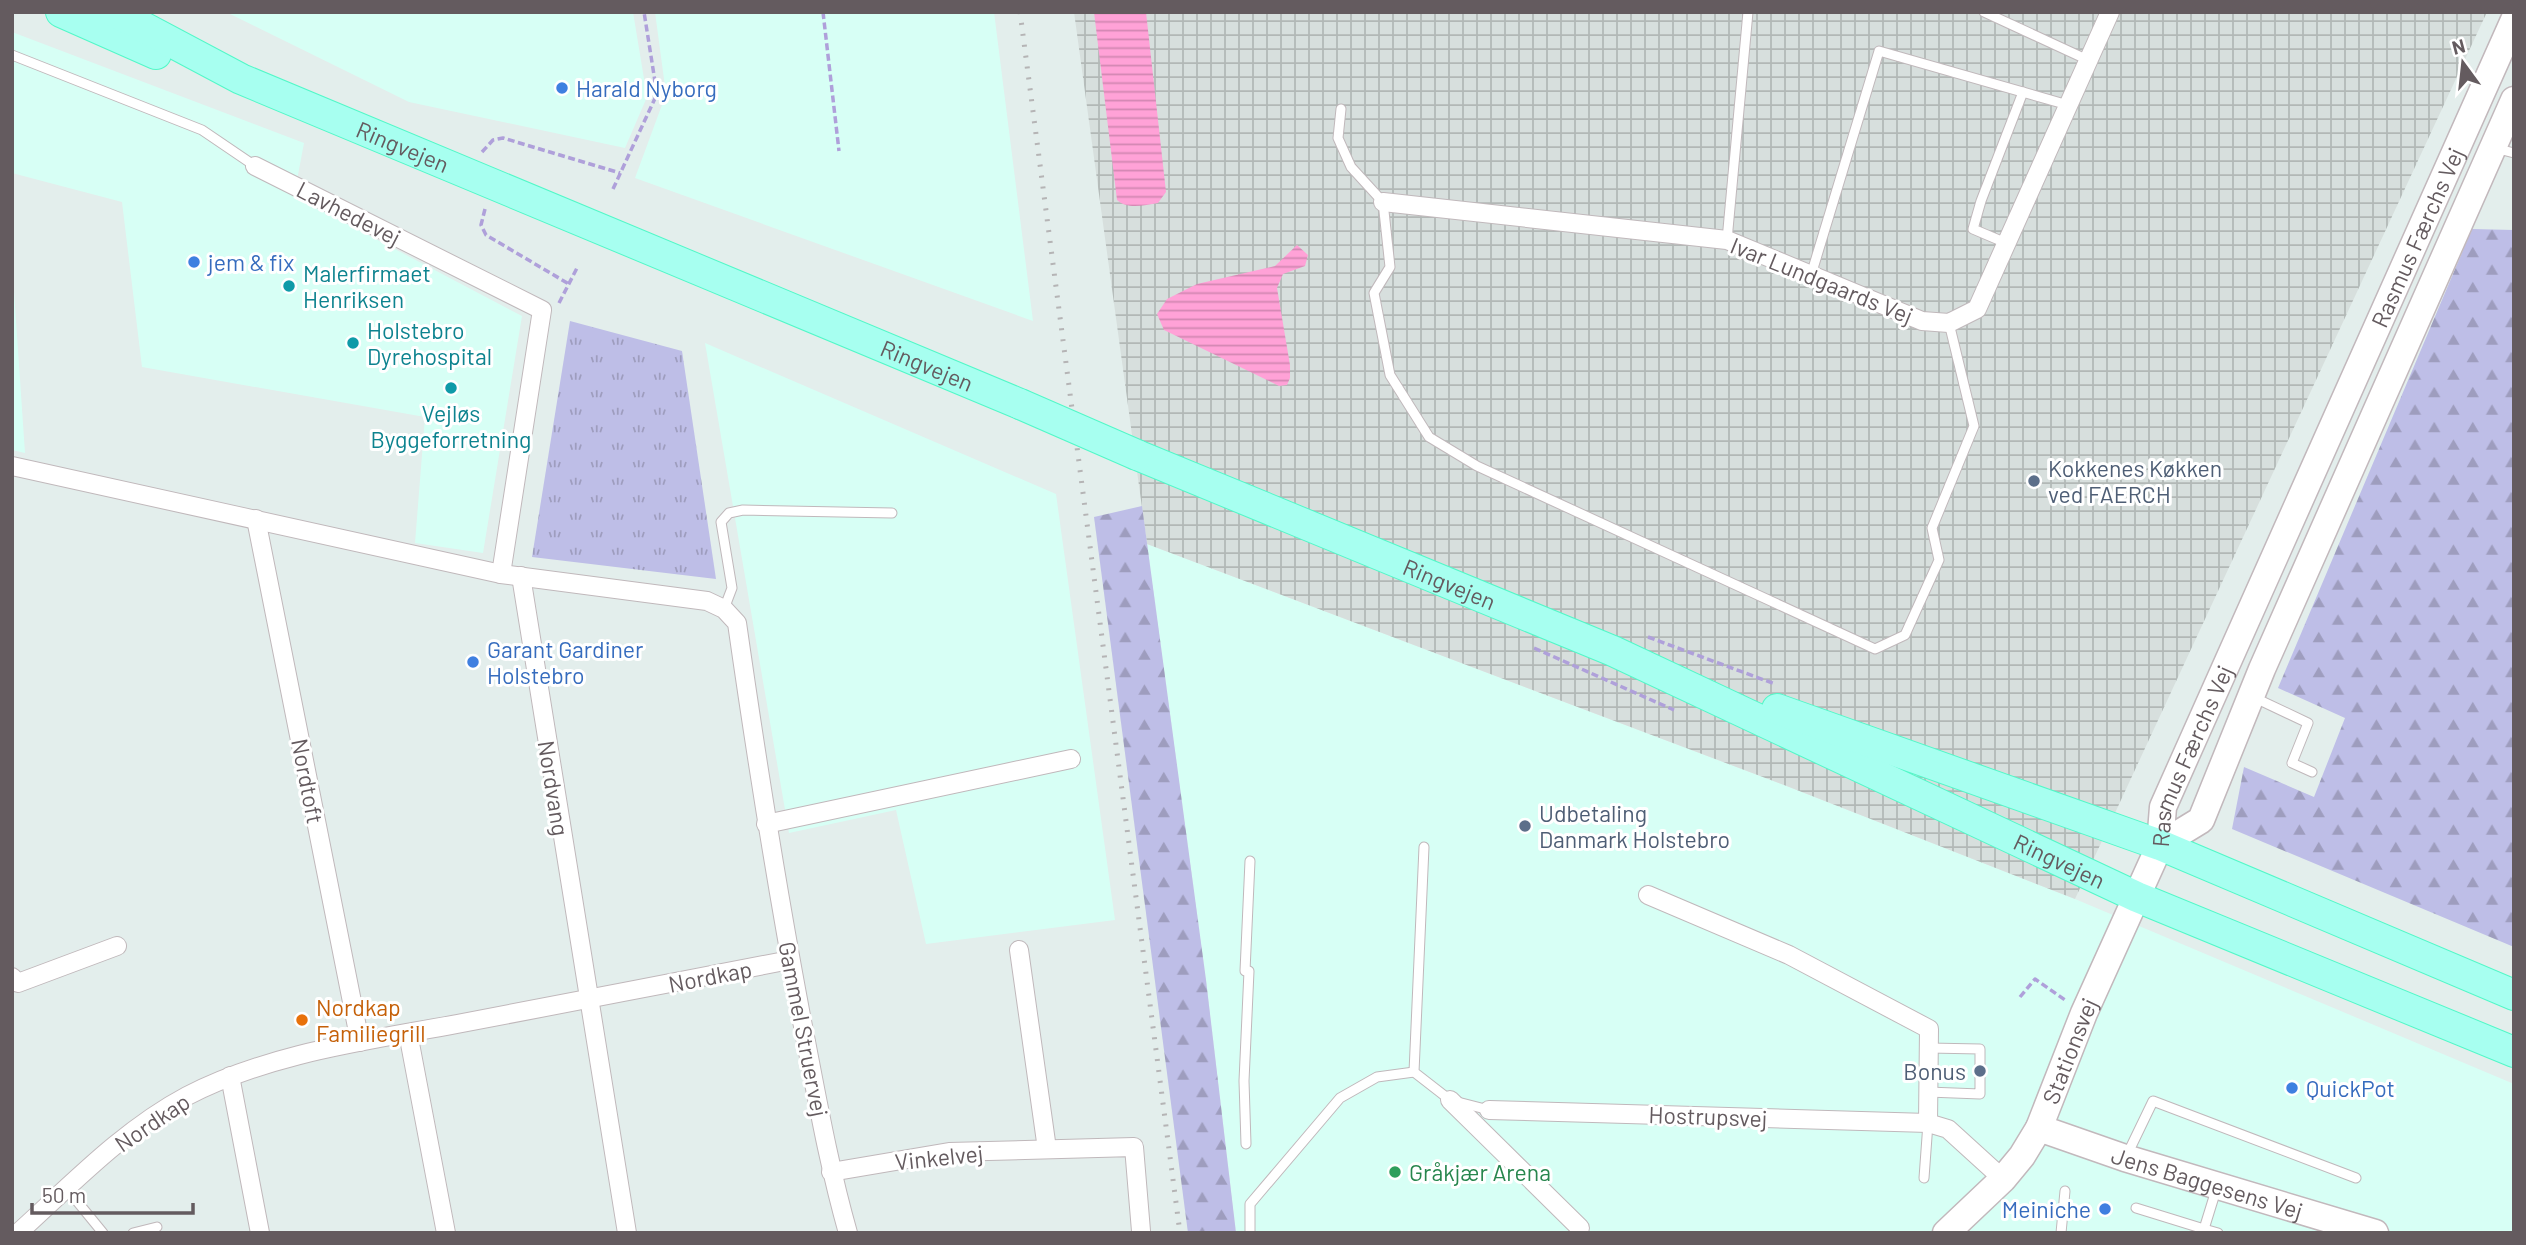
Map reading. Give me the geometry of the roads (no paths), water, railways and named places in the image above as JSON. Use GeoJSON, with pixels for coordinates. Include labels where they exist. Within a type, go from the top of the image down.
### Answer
{"type":"FeatureCollection","features":[{"type":"Feature","properties":{"kind":"main road","name":"Ringvejen"},"geometry":{"type":"LineString","coordinates":[[61,12],[164,58],[241,79]]}},
{"type":"Feature","properties":{"kind":"main road","name":"Ringvejen"},"geometry":{"type":"LineString","coordinates":[[115,12],[241,79],[1613,651],[2137,897],[2514,1052]]}},
{"type":"Feature","properties":{"kind":"main road","name":"Rasmus Færchs Vej"},"geometry":{"type":"LineString","coordinates":[[2160,845],[2163,807],[2514,20]]}},
{"type":"Feature","properties":{"kind":"main road","name":"Rasmus Færchs Vej"},"geometry":{"type":"LineString","coordinates":[[2160,845],[2202,820],[2251,696],[2503,150],[2514,100]]}},
{"type":"Feature","properties":{"kind":"main road","name":"Ringvejen"},"geometry":{"type":"LineString","coordinates":[[1613,651],[2160,845],[2514,995]]}},
{"type":"Feature","properties":{"kind":"main road","name":"Stationsvej"},"geometry":{"type":"LineString","coordinates":[[1946,1233],[2004,1179],[2022,1157],[2039,1128],[2084,1013],[2160,845]]}},
{"type":"Feature","properties":{"kind":"main road","name":"Jens Baggesens Vej"},"geometry":{"type":"LineString","coordinates":[[2039,1128],[2125,1158],[2375,1233]]}},
{"type":"Feature","properties":{"kind":"street"},"geometry":{"type":"LineString","coordinates":[[1949,323],[1977,309],[2110,12]]}},
{"type":"Feature","properties":{"kind":"street","name":"Lavhedevej"},"geometry":{"type":"LineString","coordinates":[[255,166],[542,310],[502,574]]}},
{"type":"Feature","properties":{"kind":"street","name":"Ivar Lundgaards Vej"},"geometry":{"type":"LineString","coordinates":[[1383,202],[1727,240],[1922,321],[1949,323]]}},
{"type":"Feature","properties":{"kind":"street"},"geometry":{"type":"LineString","coordinates":[[12,467],[502,574],[707,601],[724,609]]}},
{"type":"Feature","properties":{"kind":"street","name":"Nordtoft"},"geometry":{"type":"LineString","coordinates":[[256,519],[360,1042]]}},
{"type":"Feature","properties":{"kind":"street","name":"Nordvang"},"geometry":{"type":"LineString","coordinates":[[521,576],[588,999]]}},
{"type":"Feature","properties":{"kind":"street","name":"Gammel Struervej"},"geometry":{"type":"LineString","coordinates":[[724,609],[737,623],[766,824],[790,960],[831,1172],[848,1233]]}},
{"type":"Feature","properties":{"kind":"street"},"geometry":{"type":"LineString","coordinates":[[766,824],[1071,759]]}},
{"type":"Feature","properties":{"kind":"street"},"geometry":{"type":"LineString","coordinates":[[1648,895],[1789,955],[1928,1029],[1928,1123]]}},
{"type":"Feature","properties":{"kind":"street"},"geometry":{"type":"LineString","coordinates":[[12,977],[18,983],[117,946]]}},
{"type":"Feature","properties":{"kind":"street"},"geometry":{"type":"LineString","coordinates":[[1018,950],[1047,1149]]}},
{"type":"Feature","properties":{"kind":"street","name":"Nordkap"},"geometry":{"type":"LineString","coordinates":[[18,1233],[152,1117],[230,1076],[284,1059],[360,1042],[790,960]]}},
{"type":"Feature","properties":{"kind":"street"},"geometry":{"type":"LineString","coordinates":[[588,999],[627,1233]]}},
{"type":"Feature","properties":{"kind":"street"},"geometry":{"type":"LineString","coordinates":[[408,1033],[446,1233]]}},
{"type":"Feature","properties":{"kind":"street"},"geometry":{"type":"LineString","coordinates":[[230,1076],[260,1233]]}},
{"type":"Feature","properties":{"kind":"street"},"geometry":{"type":"LineString","coordinates":[[1450,1100],[1583,1230]]}},
{"type":"Feature","properties":{"kind":"street","name":"Hostrupsvej"},"geometry":{"type":"LineString","coordinates":[[1489,1110],[1928,1123],[1948,1129],[2004,1179]]}},
{"type":"Feature","properties":{"kind":"street","name":"Vinkelvej"},"geometry":{"type":"LineString","coordinates":[[831,1172],[949,1152],[1135,1147],[1141,1231]]}},
{"type":"Feature","properties":{"kind":"lane"},"geometry":{"type":"LineString","coordinates":[[1727,240],[1748,12]]}},
{"type":"Feature","properties":{"kind":"lane"},"geometry":{"type":"LineString","coordinates":[[1984,12],[2088,60]]}},
{"type":"Feature","properties":{"kind":"lane"},"geometry":{"type":"LineString","coordinates":[[1811,275],[1879,51],[2068,105]]}},
{"type":"Feature","properties":{"kind":"lane"},"geometry":{"type":"LineString","coordinates":[[12,55],[202,130],[255,166]]}},
{"type":"Feature","properties":{"kind":"lane"},"geometry":{"type":"LineString","coordinates":[[2006,243],[1973,229],[2023,92]]}},
{"type":"Feature","properties":{"kind":"lane"},"geometry":{"type":"LineString","coordinates":[[1341,109],[1338,138],[1351,167],[1383,202],[1390,267],[1374,293],[1390,375],[1429,437],[1477,466],[1875,649],[1905,635],[1939,560],[1931,528],[1974,426],[1949,323]]}},
{"type":"Feature","properties":{"kind":"lane"},"geometry":{"type":"LineString","coordinates":[[724,609],[732,588],[722,523],[730,513],[743,510],[892,513]]}},
{"type":"Feature","properties":{"kind":"lane"},"geometry":{"type":"LineString","coordinates":[[2251,696],[2308,723],[2292,763],[2312,772]]}},
{"type":"Feature","properties":{"kind":"lane"},"geometry":{"type":"LineString","coordinates":[[1413,1072],[1424,847]]}},
{"type":"Feature","properties":{"kind":"lane"},"geometry":{"type":"LineString","coordinates":[[1246,1144],[1244,1081],[1250,861]]}},
{"type":"Feature","properties":{"kind":"lane"},"geometry":{"type":"LineString","coordinates":[[1928,1048],[1980,1049],[1980,1094],[1928,1092]]}},
{"type":"Feature","properties":{"kind":"lane"},"geometry":{"type":"LineString","coordinates":[[1250,1233],[1250,1204],[1340,1098],[1377,1076],[1413,1072],[1450,1100],[1489,1110]]}},
{"type":"Feature","properties":{"kind":"lane"},"geometry":{"type":"LineString","coordinates":[[2125,1158],[2153,1101],[2356,1178]]}},
{"type":"Feature","properties":{"kind":"lane"},"geometry":{"type":"LineString","coordinates":[[1924,1178],[1928,1123]]}},
{"type":"Feature","properties":{"kind":"lane"},"geometry":{"type":"LineString","coordinates":[[2204,1228],[2217,1185]]}},
{"type":"Feature","properties":{"kind":"lane"},"geometry":{"type":"LineString","coordinates":[[67,1189],[103,1233]]}},
{"type":"Feature","properties":{"kind":"lane"},"geometry":{"type":"LineString","coordinates":[[2061,1233],[2065,1191]]}},
{"type":"Feature","properties":{"kind":"lane"},"geometry":{"type":"LineString","coordinates":[[2136,1208],[2218,1233]]}},
{"type":"Feature","properties":{"kind":"lane"},"geometry":{"type":"LineString","coordinates":[[133,1233],[157,1227]]}},
{"type":"Feature","properties":{"kind":"railway"},"geometry":{"type":"LineString","coordinates":[[1020,12],[1180,1233]]}},
{"type":"Feature","properties":{"kind":"place","name":"Harald Nyborg"},"geometry":{"type":"Point","coordinates":[562,88]}},
{"type":"Feature","properties":{"kind":"place","name":"jem & fix"},"geometry":{"type":"Point","coordinates":[194,262]}},
{"type":"Feature","properties":{"kind":"place","name":"Malerfirmaet Henriksen"},"geometry":{"type":"Point","coordinates":[289,286]}},
{"type":"Feature","properties":{"kind":"place","name":"Holstebro Dyrehospital"},"geometry":{"type":"Point","coordinates":[353,343]}},
{"type":"Feature","properties":{"kind":"place","name":"Vejløs Byggeforretning"},"geometry":{"type":"Point","coordinates":[451,388]}},
{"type":"Feature","properties":{"kind":"place","name":"Kokkenes Køkken ved FAERCH"},"geometry":{"type":"Point","coordinates":[2034,481]}},
{"type":"Feature","properties":{"kind":"place","name":"Garant Gardiner Holstebro"},"geometry":{"type":"Point","coordinates":[473,662]}},
{"type":"Feature","properties":{"kind":"place","name":"Udbetaling Danmark Holstebro"},"geometry":{"type":"Point","coordinates":[1525,826]}},
{"type":"Feature","properties":{"kind":"place","name":"Nordkap Familiegrill"},"geometry":{"type":"Point","coordinates":[302,1020]}},
{"type":"Feature","properties":{"kind":"place","name":"Bonus"},"geometry":{"type":"Point","coordinates":[1980,1071]}},
{"type":"Feature","properties":{"kind":"place","name":"QuickPot"},"geometry":{"type":"Point","coordinates":[2292,1088]}},
{"type":"Feature","properties":{"kind":"place","name":"Gråkjær Arena"},"geometry":{"type":"Point","coordinates":[1395,1172]}},
{"type":"Feature","properties":{"kind":"place","name":"Meiniche"},"geometry":{"type":"Point","coordinates":[2105,1209]}}]}
